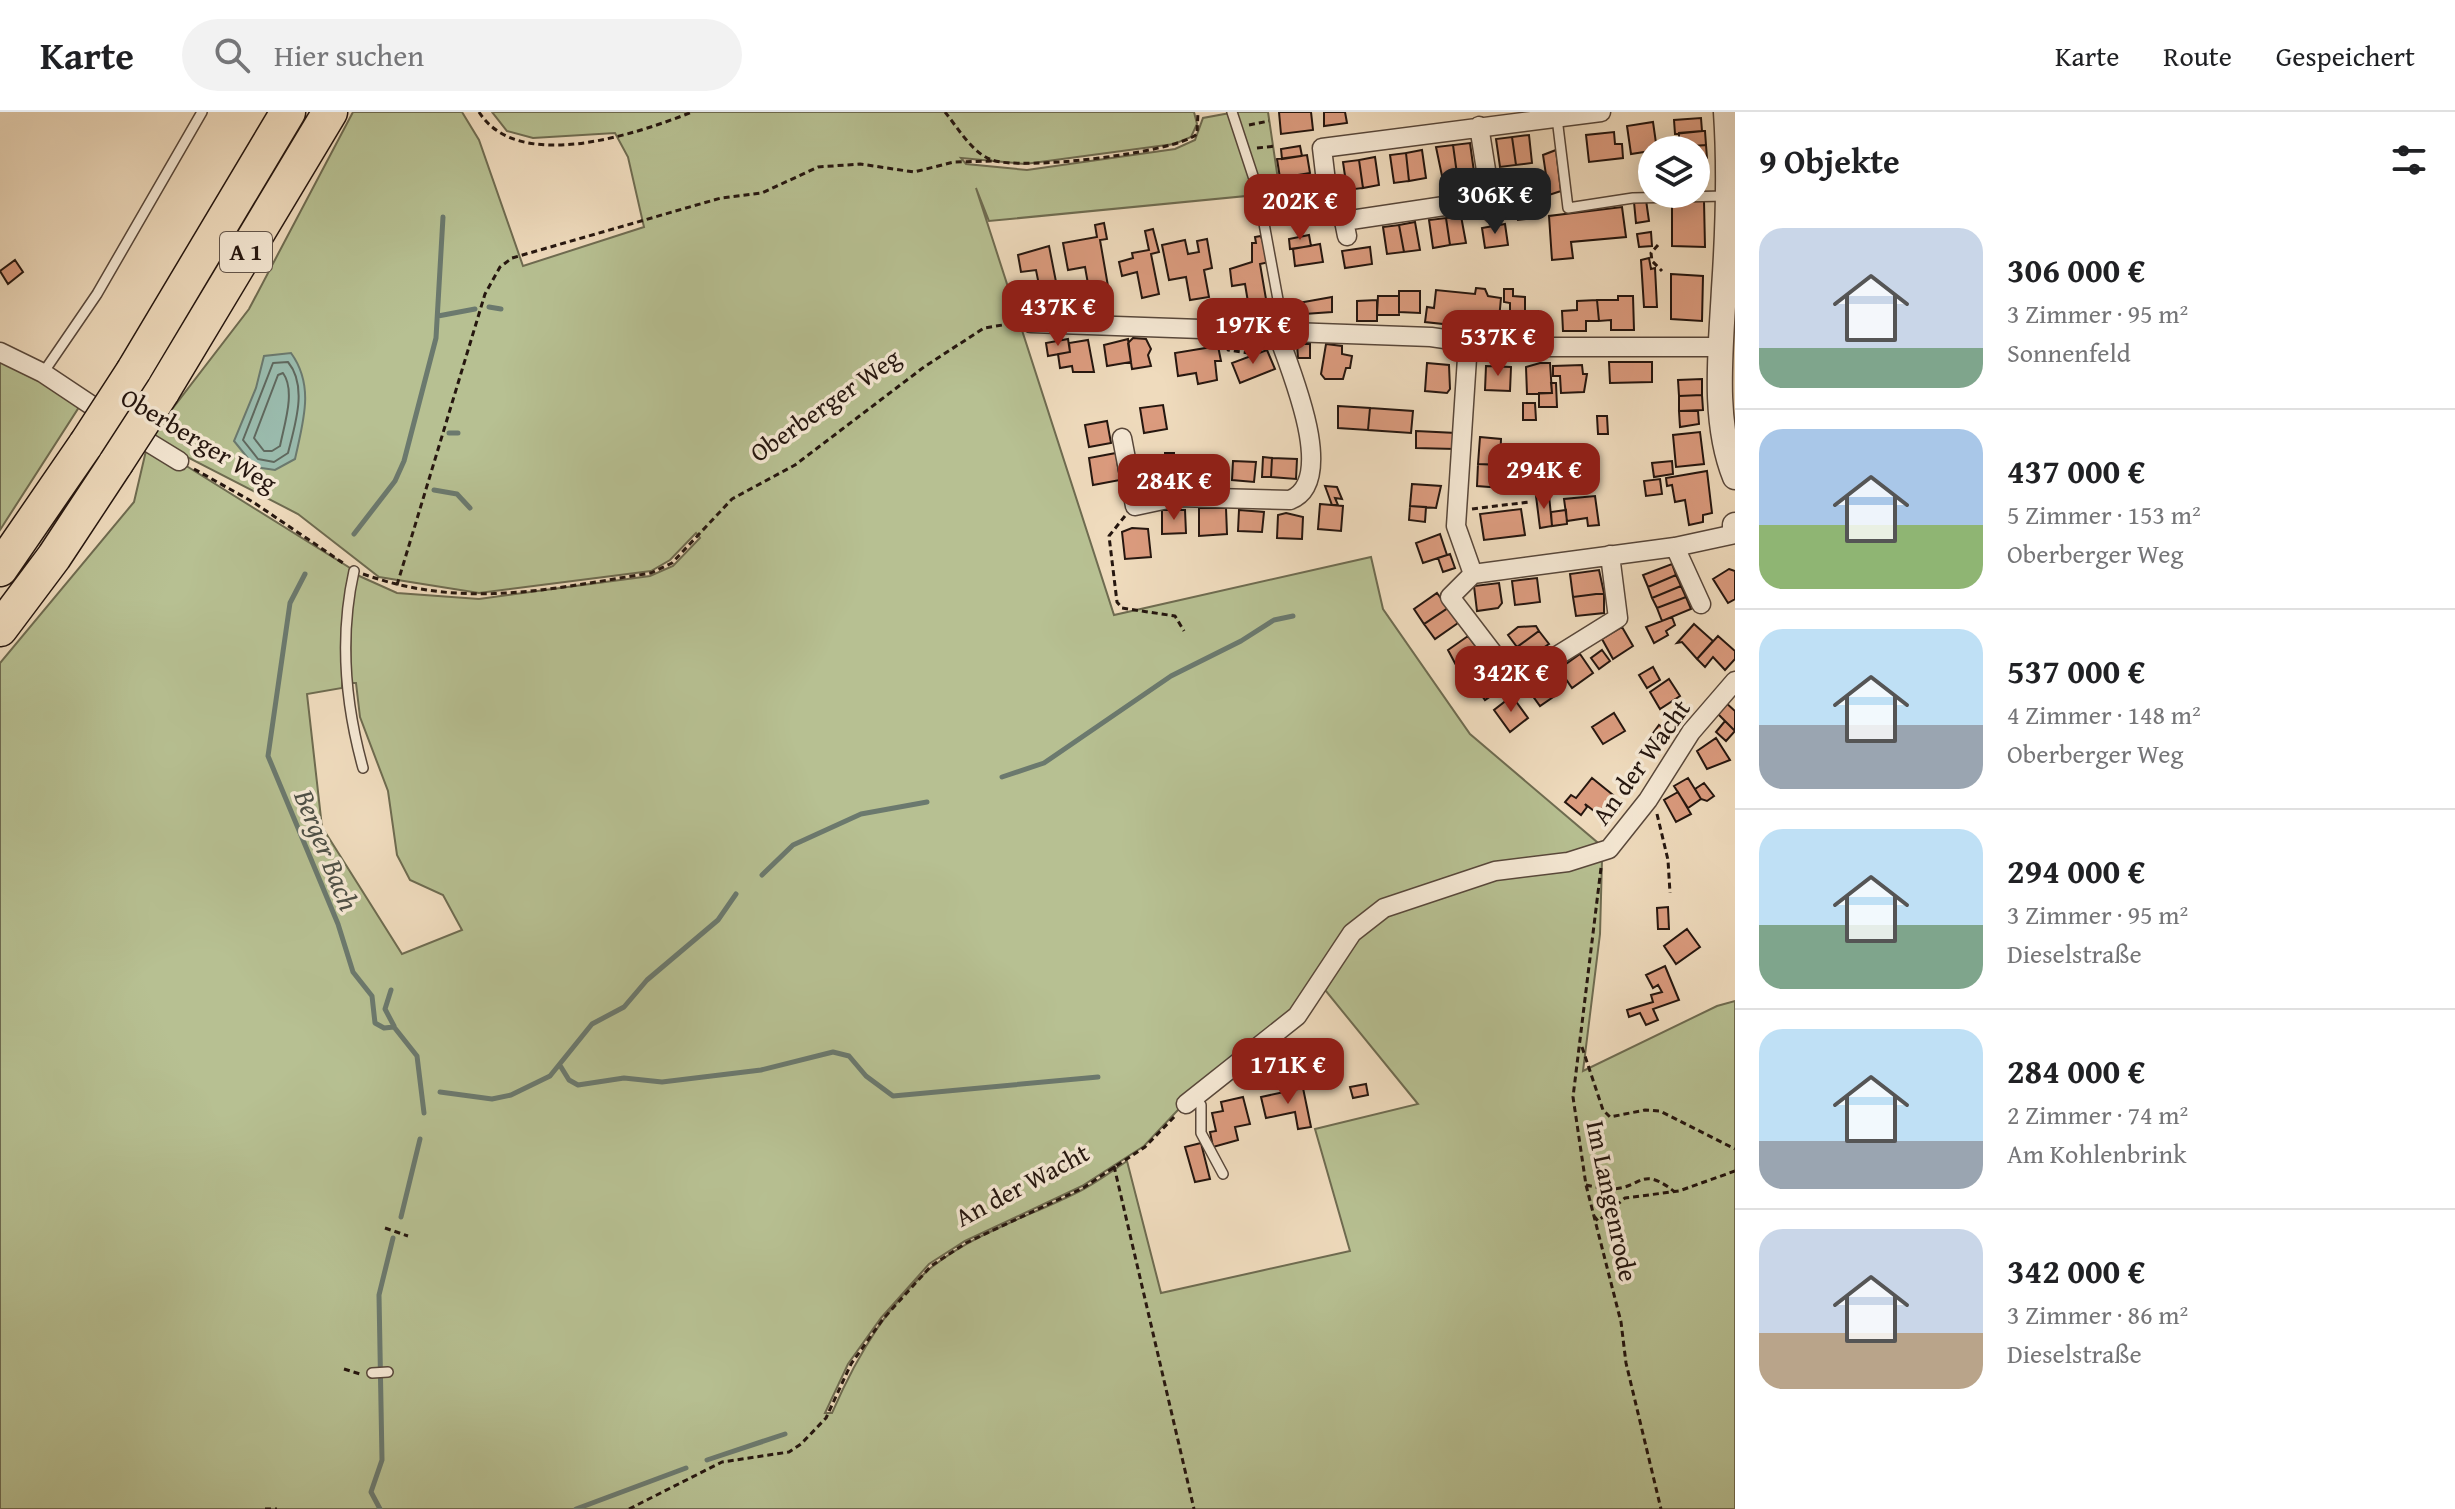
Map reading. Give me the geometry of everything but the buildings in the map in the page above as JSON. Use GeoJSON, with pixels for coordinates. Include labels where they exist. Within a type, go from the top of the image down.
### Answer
{"type":"FeatureCollection","features":[{"type":"Feature","properties":{"kind":"highway","name":"A 1"},"geometry":{"type":"LineString","coordinates":[[0,569],[134,370],[288,112]]}},
{"type":"Feature","properties":{"kind":"highway","name":"A 1"},"geometry":{"type":"LineString","coordinates":[[0,629],[54,557],[162,392],[330,112]]}},
{"type":"Feature","properties":{"kind":"street"},"geometry":{"type":"LineString","coordinates":[[1479,126],[1492,206],[1346,229],[1329,207],[1322,148],[1546,116],[1601,112]]}},
{"type":"Feature","properties":{"kind":"street"},"geometry":{"type":"LineString","coordinates":[[1726,112],[1729,196],[1721,347],[1723,423],[1735,477]]}},
{"type":"Feature","properties":{"kind":"street"},"geometry":{"type":"LineString","coordinates":[[1031,323],[1431,337],[1468,343],[1549,348],[1721,347]]}},
{"type":"Feature","properties":{"kind":"street"},"geometry":{"type":"LineString","coordinates":[[1122,438],[1135,506],[1177,497],[1290,500],[1301,496],[1310,484],[1309,426],[1280,332]]}},
{"type":"Feature","properties":{"kind":"street"},"geometry":{"type":"LineString","coordinates":[[1468,343],[1466,411],[1456,526],[1473,574]]}},
{"type":"Feature","properties":{"kind":"street","name":"Oberberger Weg"},"geometry":{"type":"LineString","coordinates":[[0,352],[43,373],[179,461]]}},
{"type":"Feature","properties":{"kind":"street"},"geometry":{"type":"LineString","coordinates":[[1610,555],[1618,618],[1515,682],[1450,597],[1473,574],[1610,555],[1675,547],[1735,529]]}},
{"type":"Feature","properties":{"kind":"street"},"geometry":{"type":"LineString","coordinates":[[1675,547],[1701,604]]}},
{"type":"Feature","properties":{"kind":"street","name":"An der Wacht"},"geometry":{"type":"LineString","coordinates":[[1191,1100],[1297,1016],[1352,933],[1384,908],[1495,871],[1568,862],[1609,849],[1652,793],[1691,732],[1735,681]]}},
{"type":"Feature","properties":{"kind":"lane"},"geometry":{"type":"LineString","coordinates":[[43,373],[104,282],[202,112]]}},
{"type":"Feature","properties":{"kind":"lane"},"geometry":{"type":"LineString","coordinates":[[1232,112],[1258,191],[1280,332]]}},
{"type":"Feature","properties":{"kind":"lane"},"geometry":{"type":"LineString","coordinates":[[1546,116],[1568,208],[1633,198],[1729,196]]}},
{"type":"Feature","properties":{"kind":"lane"},"geometry":{"type":"LineString","coordinates":[[354,571],[348,596],[346,684],[348,713],[363,768]]}},
{"type":"Feature","properties":{"kind":"lane"},"geometry":{"type":"LineString","coordinates":[[1191,1100],[1201,1105],[1201,1133],[1223,1174]]}},
{"type":"Feature","properties":{"kind":"lane"},"geometry":{"type":"LineString","coordinates":[[372,1373],[388,1372]]}},
{"type":"Feature","properties":{"kind":"path"},"geometry":{"type":"LineString","coordinates":[[479,112],[491,129],[508,140],[553,144],[627,134],[692,112]]}},
{"type":"Feature","properties":{"kind":"path"},"geometry":{"type":"LineString","coordinates":[[945,112],[979,153],[993,161]]}},
{"type":"Feature","properties":{"kind":"path"},"geometry":{"type":"LineString","coordinates":[[396,586],[485,294],[500,267],[512,258],[721,198],[762,193],[818,167],[860,164],[914,172],[954,162],[993,161],[1025,166],[1173,146],[1197,134],[1198,112]]}},
{"type":"Feature","properties":{"kind":"path"},"geometry":{"type":"LineString","coordinates":[[1254,123],[1269,121]]}},
{"type":"Feature","properties":{"kind":"path"},"geometry":{"type":"LineString","coordinates":[[1246,150],[1276,146]]}},
{"type":"Feature","properties":{"kind":"path"},"geometry":{"type":"LineString","coordinates":[[1658,245],[1651,253],[1652,261],[1662,271]]}},
{"type":"Feature","properties":{"kind":"path","name":"Oberberger Weg"},"geometry":{"type":"LineString","coordinates":[[179,461],[253,502],[354,571],[396,586],[480,597],[651,573],[672,563],[732,499],[795,465],[960,343],[984,328],[1031,323]]}},
{"type":"Feature","properties":{"kind":"path"},"geometry":{"type":"LineString","coordinates":[[1456,511],[1529,502]]}},
{"type":"Feature","properties":{"kind":"path"},"geometry":{"type":"LineString","coordinates":[[1135,506],[1112,528],[1109,536],[1117,602],[1122,608],[1175,616],[1184,631]]}},
{"type":"Feature","properties":{"kind":"path"},"geometry":{"type":"LineString","coordinates":[[1652,793],[1668,860],[1670,893]]}},
{"type":"Feature","properties":{"kind":"path","name":"Im Langenrode"},"geometry":{"type":"LineString","coordinates":[[1603,849],[1582,1047],[1573,1097],[1586,1185],[1621,1322],[1626,1363],[1661,1509]]}},
{"type":"Feature","properties":{"kind":"path"},"geometry":{"type":"LineString","coordinates":[[1582,1047],[1593,1070],[1603,1110],[1610,1117],[1645,1110],[1660,1111],[1735,1149]]}},
{"type":"Feature","properties":{"kind":"path","name":"An der Wacht"},"geometry":{"type":"LineString","coordinates":[[629,1509],[722,1462],[789,1452],[801,1444],[826,1418],[851,1364],[883,1319],[931,1266],[979,1236],[1083,1188],[1145,1147],[1191,1100]]}},
{"type":"Feature","properties":{"kind":"path"},"geometry":{"type":"LineString","coordinates":[[1114,1165],[1194,1509]]}},
{"type":"Feature","properties":{"kind":"path"},"geometry":{"type":"LineString","coordinates":[[1594,1216],[1598,1221],[1625,1198],[1675,1192],[1735,1171]]}},
{"type":"Feature","properties":{"kind":"path"},"geometry":{"type":"LineString","coordinates":[[1586,1185],[1612,1189],[1635,1180],[1658,1180],[1675,1192]]}},
{"type":"Feature","properties":{"kind":"path"},"geometry":{"type":"LineString","coordinates":[[385,1228],[408,1236]]}},
{"type":"Feature","properties":{"kind":"path"},"geometry":{"type":"LineString","coordinates":[[344,1369],[356,1374],[372,1373]]}},
{"type":"Feature","properties":{"kind":"path"},"geometry":{"type":"LineString","coordinates":[[265,1509],[277,1509]]}},
{"type":"Feature","properties":{"kind":"green space"},"geometry":{"type":"Polygon","coordinates":[[[353,112],[462,112],[479,140],[523,266],[644,227],[628,157],[615,133],[533,138],[507,131],[492,112],[1194,112],[1197,124],[1191,137],[1174,144],[1025,164],[961,158],[966,164],[1027,170],[1175,149],[1195,140],[1203,118],[1230,113],[1256,195],[989,221],[976,188],[1114,615],[1371,557],[1383,609],[1470,734],[1604,848],[1600,853],[1570,859],[1496,867],[1384,906],[1352,931],[1296,1014],[1193,1094],[1144,1146],[1082,1186],[965,1241],[929,1264],[881,1318],[848,1364],[825,1413],[832,1413],[862,1353],[886,1315],[932,1267],[985,1234],[1086,1188],[1127,1161],[1161,1293],[1350,1251],[1315,1129],[1418,1104],[1321,985],[1354,936],[1385,911],[1494,873],[1602,860],[1600,934],[1583,1071],[1717,1006],[1735,1001],[1735,1509],[0,1509],[0,663],[134,502],[148,442],[350,568],[344,603],[342,688],[307,694],[322,827],[402,954],[462,930],[443,895],[410,880],[397,855],[388,791],[360,717],[356,683],[350,683],[351,596],[357,575],[397,593],[479,599],[650,576],[673,566],[700,538],[696,533],[670,560],[651,571],[479,593],[379,577],[298,514],[150,438],[249,309],[353,112]]]}},
{"type":"Feature","properties":{"kind":"green space"},"geometry":{"type":"Polygon","coordinates":[[[1236,112],[1268,112],[1280,193],[1263,194],[1236,112]]]}},
{"type":"Feature","properties":{"kind":"green space"},"geometry":{"type":"Polygon","coordinates":[[[0,356],[81,404],[0,530],[0,356]]]}},
{"type":"Feature","properties":{"kind":"water"},"geometry":{"type":"Polygon","coordinates":[[[291,353],[303,378],[305,391],[304,418],[295,459],[275,470],[255,467],[234,441],[256,388],[264,356],[291,353]]]}},
{"type":"Feature","properties":{"kind":"waterway","name":"Berger Bach"},"geometry":{"type":"LineString","coordinates":[[354,534],[395,481],[404,461],[436,338],[443,217]]}},
{"type":"Feature","properties":{"kind":"waterway"},"geometry":{"type":"LineString","coordinates":[[489,307],[501,309]]}},
{"type":"Feature","properties":{"kind":"waterway"},"geometry":{"type":"LineString","coordinates":[[438,316],[475,309]]}},
{"type":"Feature","properties":{"kind":"waterway"},"geometry":{"type":"LineString","coordinates":[[449,433],[458,433]]}},
{"type":"Feature","properties":{"kind":"waterway"},"geometry":{"type":"LineString","coordinates":[[434,490],[457,494],[470,508]]}},
{"type":"Feature","properties":{"kind":"waterway","name":"Berger Bach"},"geometry":{"type":"LineString","coordinates":[[305,574],[290,603],[268,756],[338,924],[353,972],[372,996],[375,1023],[384,1028],[394,1027],[417,1056],[424,1113]]}},
{"type":"Feature","properties":{"kind":"waterway"},"geometry":{"type":"LineString","coordinates":[[1002,777],[1044,763],[1171,676],[1241,641],[1274,620],[1293,616]]}},
{"type":"Feature","properties":{"kind":"waterway"},"geometry":{"type":"LineString","coordinates":[[762,875],[793,845],[861,814],[927,802]]}},
{"type":"Feature","properties":{"kind":"waterway"},"geometry":{"type":"LineString","coordinates":[[440,1092],[492,1099],[511,1095],[550,1076],[592,1024],[624,1007],[647,980],[718,920],[736,894]]}},
{"type":"Feature","properties":{"kind":"waterway"},"geometry":{"type":"LineString","coordinates":[[391,990],[385,1009],[394,1026]]}},
{"type":"Feature","properties":{"kind":"waterway"},"geometry":{"type":"LineString","coordinates":[[561,1067],[569,1080],[578,1085],[624,1078],[662,1082],[761,1070],[833,1052],[849,1056],[866,1076],[893,1096],[1098,1077]]}},
{"type":"Feature","properties":{"kind":"waterway","name":"Berger Bach"},"geometry":{"type":"LineString","coordinates":[[401,1217],[420,1139]]}},
{"type":"Feature","properties":{"kind":"waterway","name":"Berger Bach"},"geometry":{"type":"LineString","coordinates":[[380,1509],[371,1492],[382,1460],[379,1295],[393,1238]]}},
{"type":"Feature","properties":{"kind":"waterway"},"geometry":{"type":"LineString","coordinates":[[707,1460],[785,1434]]}},
{"type":"Feature","properties":{"kind":"waterway"},"geometry":{"type":"LineString","coordinates":[[576,1509],[686,1468]]}}]}
